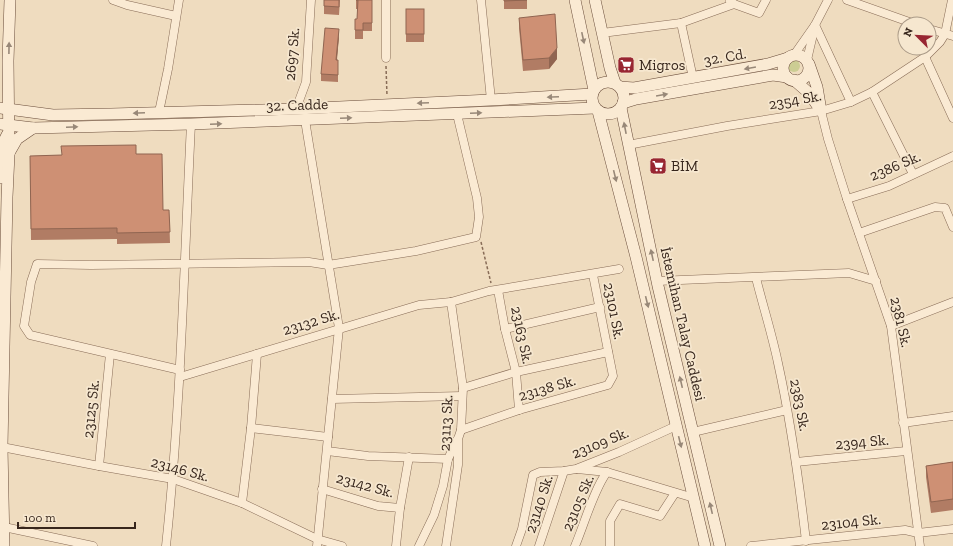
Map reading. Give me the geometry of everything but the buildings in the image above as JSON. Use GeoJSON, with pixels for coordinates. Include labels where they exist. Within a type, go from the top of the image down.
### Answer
{"type":"FeatureCollection","features":[{"type":"Feature","properties":{"kind":"main road"},"geometry":{"type":"LineString","coordinates":[[4,546],[2,447],[9,154],[6,127],[9,87],[10,0]]}},
{"type":"Feature","properties":{"kind":"main road"},"geometry":{"type":"LineString","coordinates":[[576,0],[593,92],[592,104],[597,110],[607,114],[612,114],[622,105],[623,91],[618,85],[602,34],[596,0]]}},
{"type":"Feature","properties":{"kind":"main road"},"geometry":{"type":"LineString","coordinates":[[800,55],[808,62],[817,87],[821,111],[809,93],[790,79],[784,69],[784,65],[791,56],[800,55]]}},
{"type":"Feature","properties":{"kind":"main road","name":"32. Cd."},"geometry":{"type":"LineString","coordinates":[[618,85],[634,88],[768,64],[791,56]]}},
{"type":"Feature","properties":{"kind":"main road"},"geometry":{"type":"LineString","coordinates":[[790,79],[803,79],[809,68],[808,62]]}},
{"type":"Feature","properties":{"kind":"main road","name":"32. Cd."},"geometry":{"type":"LineString","coordinates":[[622,105],[636,99],[773,75],[790,79]]}},
{"type":"Feature","properties":{"kind":"main road"},"geometry":{"type":"LineString","coordinates":[[593,92],[596,86],[605,82],[618,85]]}},
{"type":"Feature","properties":{"kind":"main road"},"geometry":{"type":"LineString","coordinates":[[9,87],[15,98],[22,105],[34,112]]}},
{"type":"Feature","properties":{"kind":"main road","name":"32. Cadde"},"geometry":{"type":"LineString","coordinates":[[7,109],[53,115],[296,109],[491,100],[593,92]]}},
{"type":"Feature","properties":{"kind":"main road","name":"İstemihan Talay Caddesi"},"geometry":{"type":"LineString","coordinates":[[622,105],[628,145],[657,281],[720,546]]}},
{"type":"Feature","properties":{"kind":"main road"},"geometry":{"type":"LineString","coordinates":[[7,109],[20,116],[39,118],[53,115]]}},
{"type":"Feature","properties":{"kind":"main road","name":"32. Cadde"},"geometry":{"type":"LineString","coordinates":[[6,127],[33,128],[191,124],[597,110]]}},
{"type":"Feature","properties":{"kind":"main road","name":"İstemihan Talay Caddesi"},"geometry":{"type":"LineString","coordinates":[[597,110],[637,262],[705,546]]}},
{"type":"Feature","properties":{"kind":"main road"},"geometry":{"type":"LineString","coordinates":[[6,127],[0,149],[1,185],[7,197]]}},
{"type":"Feature","properties":{"kind":"main road"},"geometry":{"type":"LineString","coordinates":[[9,154],[17,139],[33,128]]}},
{"type":"Feature","properties":{"kind":"street"},"geometry":{"type":"LineString","coordinates":[[113,0],[130,3],[176,16]]}},
{"type":"Feature","properties":{"kind":"street"},"geometry":{"type":"LineString","coordinates":[[159,112],[168,69],[179,0]]}},
{"type":"Feature","properties":{"kind":"street","name":"2697 Sk."},"geometry":{"type":"LineString","coordinates":[[296,109],[306,82],[311,0]]}},
{"type":"Feature","properties":{"kind":"street"},"geometry":{"type":"LineString","coordinates":[[386,0],[386,58]]}},
{"type":"Feature","properties":{"kind":"street"},"geometry":{"type":"LineString","coordinates":[[480,0],[491,100]]}},
{"type":"Feature","properties":{"kind":"street"},"geometry":{"type":"LineString","coordinates":[[602,34],[681,23],[732,2],[759,13],[766,0]]}},
{"type":"Feature","properties":{"kind":"street"},"geometry":{"type":"LineString","coordinates":[[791,56],[815,25],[828,0]]}},
{"type":"Feature","properties":{"kind":"street"},"geometry":{"type":"LineString","coordinates":[[847,0],[897,18]]}},
{"type":"Feature","properties":{"kind":"street"},"geometry":{"type":"LineString","coordinates":[[937,31],[949,35],[952,0]]}},
{"type":"Feature","properties":{"kind":"street"},"geometry":{"type":"LineString","coordinates":[[681,23],[693,78]]}},
{"type":"Feature","properties":{"kind":"street"},"geometry":{"type":"LineString","coordinates":[[808,62],[815,25]]}},
{"type":"Feature","properties":{"kind":"street"},"geometry":{"type":"LineString","coordinates":[[815,25],[851,102]]}},
{"type":"Feature","properties":{"kind":"street","name":"2354 Sk."},"geometry":{"type":"LineString","coordinates":[[628,145],[727,126],[821,111],[851,102],[872,92],[925,57],[949,35]]}},
{"type":"Feature","properties":{"kind":"street"},"geometry":{"type":"LineString","coordinates":[[925,57],[953,118]]}},
{"type":"Feature","properties":{"kind":"street"},"geometry":{"type":"LineString","coordinates":[[872,92],[913,174]]}},
{"type":"Feature","properties":{"kind":"street","name":"2381 Sk."},"geometry":{"type":"LineString","coordinates":[[821,111],[828,140],[847,199],[891,326],[906,452],[920,546]]}},
{"type":"Feature","properties":{"kind":"street"},"geometry":{"type":"LineString","coordinates":[[180,373],[110,354],[30,335],[24,326],[31,282],[37,264],[91,265],[309,262],[328,265],[416,251],[476,237],[479,217],[477,198],[457,114]]}},
{"type":"Feature","properties":{"kind":"street"},"geometry":{"type":"LineString","coordinates":[[305,120],[339,328],[317,543]]}},
{"type":"Feature","properties":{"kind":"street"},"geometry":{"type":"LineString","coordinates":[[166,546],[173,479],[180,373],[191,124]]}},
{"type":"Feature","properties":{"kind":"street","name":"2386 Sk."},"geometry":{"type":"LineString","coordinates":[[847,199],[889,186],[953,156]]}},
{"type":"Feature","properties":{"kind":"street"},"geometry":{"type":"LineString","coordinates":[[859,232],[935,207],[945,208],[953,227]]}},
{"type":"Feature","properties":{"kind":"street","name":"23132 Sk."},"geometry":{"type":"LineString","coordinates":[[180,373],[257,354],[419,305],[451,302],[495,290],[619,270]]}},
{"type":"Feature","properties":{"kind":"street"},"geometry":{"type":"LineString","coordinates":[[657,281],[849,273],[876,281]]}},
{"type":"Feature","properties":{"kind":"street","name":"23101 Sk."},"geometry":{"type":"LineString","coordinates":[[593,274],[608,352]]}},
{"type":"Feature","properties":{"kind":"street","name":"2383 Sk."},"geometry":{"type":"LineString","coordinates":[[756,278],[778,363],[787,410],[796,462],[806,541]]}},
{"type":"Feature","properties":{"kind":"street","name":"23163 Sk."},"geometry":{"type":"LineString","coordinates":[[495,290],[516,372],[519,410]]}},
{"type":"Feature","properties":{"kind":"street","name":"23113 Sk."},"geometry":{"type":"LineString","coordinates":[[446,546],[458,465],[458,439],[461,430],[463,388],[451,302]]}},
{"type":"Feature","properties":{"kind":"street"},"geometry":{"type":"LineString","coordinates":[[891,326],[953,302]]}},
{"type":"Feature","properties":{"kind":"street"},"geometry":{"type":"LineString","coordinates":[[505,329],[600,307]]}},
{"type":"Feature","properties":{"kind":"street"},"geometry":{"type":"LineString","coordinates":[[463,388],[516,372],[608,352]]}},
{"type":"Feature","properties":{"kind":"street","name":"23138 Sk."},"geometry":{"type":"LineString","coordinates":[[461,430],[519,410],[608,385],[613,376],[608,352]]}},
{"type":"Feature","properties":{"kind":"street","name":"23125 Sk."},"geometry":{"type":"LineString","coordinates":[[99,466],[110,354]]}},
{"type":"Feature","properties":{"kind":"street"},"geometry":{"type":"LineString","coordinates":[[242,503],[251,428],[257,354]]}},
{"type":"Feature","properties":{"kind":"street"},"geometry":{"type":"LineString","coordinates":[[332,399],[462,396]]}},
{"type":"Feature","properties":{"kind":"street"},"geometry":{"type":"LineString","coordinates":[[693,432],[787,410]]}},
{"type":"Feature","properties":{"kind":"street"},"geometry":{"type":"LineString","coordinates":[[903,423],[953,416]]}},
{"type":"Feature","properties":{"kind":"street","name":"23109 Sk."},"geometry":{"type":"LineString","coordinates":[[516,546],[522,529],[533,475],[540,472],[576,469],[620,452],[676,426]]}},
{"type":"Feature","properties":{"kind":"street"},"geometry":{"type":"LineString","coordinates":[[251,428],[328,437]]}},
{"type":"Feature","properties":{"kind":"street"},"geometry":{"type":"LineString","coordinates":[[418,546],[434,515],[448,459],[458,439]]}},
{"type":"Feature","properties":{"kind":"street","name":"23146 Sk."},"geometry":{"type":"LineString","coordinates":[[2,447],[173,479],[242,503],[317,543],[342,546]]}},
{"type":"Feature","properties":{"kind":"street"},"geometry":{"type":"LineString","coordinates":[[327,451],[368,456],[448,459]]}},
{"type":"Feature","properties":{"kind":"street","name":"2394 Sk."},"geometry":{"type":"LineString","coordinates":[[796,462],[906,452]]}},
{"type":"Feature","properties":{"kind":"street"},"geometry":{"type":"LineString","coordinates":[[396,546],[400,508],[409,457]]}},
{"type":"Feature","properties":{"kind":"street"},"geometry":{"type":"LineString","coordinates":[[576,469],[607,472],[694,498]]}},
{"type":"Feature","properties":{"kind":"street","name":"23140 Sk."},"geometry":{"type":"LineString","coordinates":[[539,546],[564,471]]}},
{"type":"Feature","properties":{"kind":"street","name":"23105 Sk."},"geometry":{"type":"LineString","coordinates":[[575,546],[598,488],[607,472]]}},
{"type":"Feature","properties":{"kind":"street","name":"23142 Sk."},"geometry":{"type":"LineString","coordinates":[[322,489],[378,506],[400,508]]}},
{"type":"Feature","properties":{"kind":"street"},"geometry":{"type":"LineString","coordinates":[[610,546],[610,521],[620,504],[660,516],[675,493]]}},
{"type":"Feature","properties":{"kind":"street"},"geometry":{"type":"LineString","coordinates":[[4,527],[81,545],[93,546]]}},
{"type":"Feature","properties":{"kind":"street","name":"23104 Sk."},"geometry":{"type":"LineString","coordinates":[[751,546],[905,530],[918,533],[953,529]]}},
{"type":"Feature","properties":{"kind":"path"},"geometry":{"type":"LineString","coordinates":[[386,58],[387,105]]}},
{"type":"Feature","properties":{"kind":"path"},"geometry":{"type":"LineString","coordinates":[[481,241],[495,290]]}},
{"type":"Feature","properties":{"kind":"green space"},"geometry":{"type":"Polygon","coordinates":[[[792,60],[796,60],[800,66],[796,72],[792,72],[788,68],[788,64],[792,60]]]}},
{"type":"Feature","properties":{"kind":"place","name":"Migros"},"geometry":{"type":"Point","coordinates":[626,65]}},
{"type":"Feature","properties":{"kind":"place","name":"BİM"},"geometry":{"type":"Point","coordinates":[658,166]}}]}
